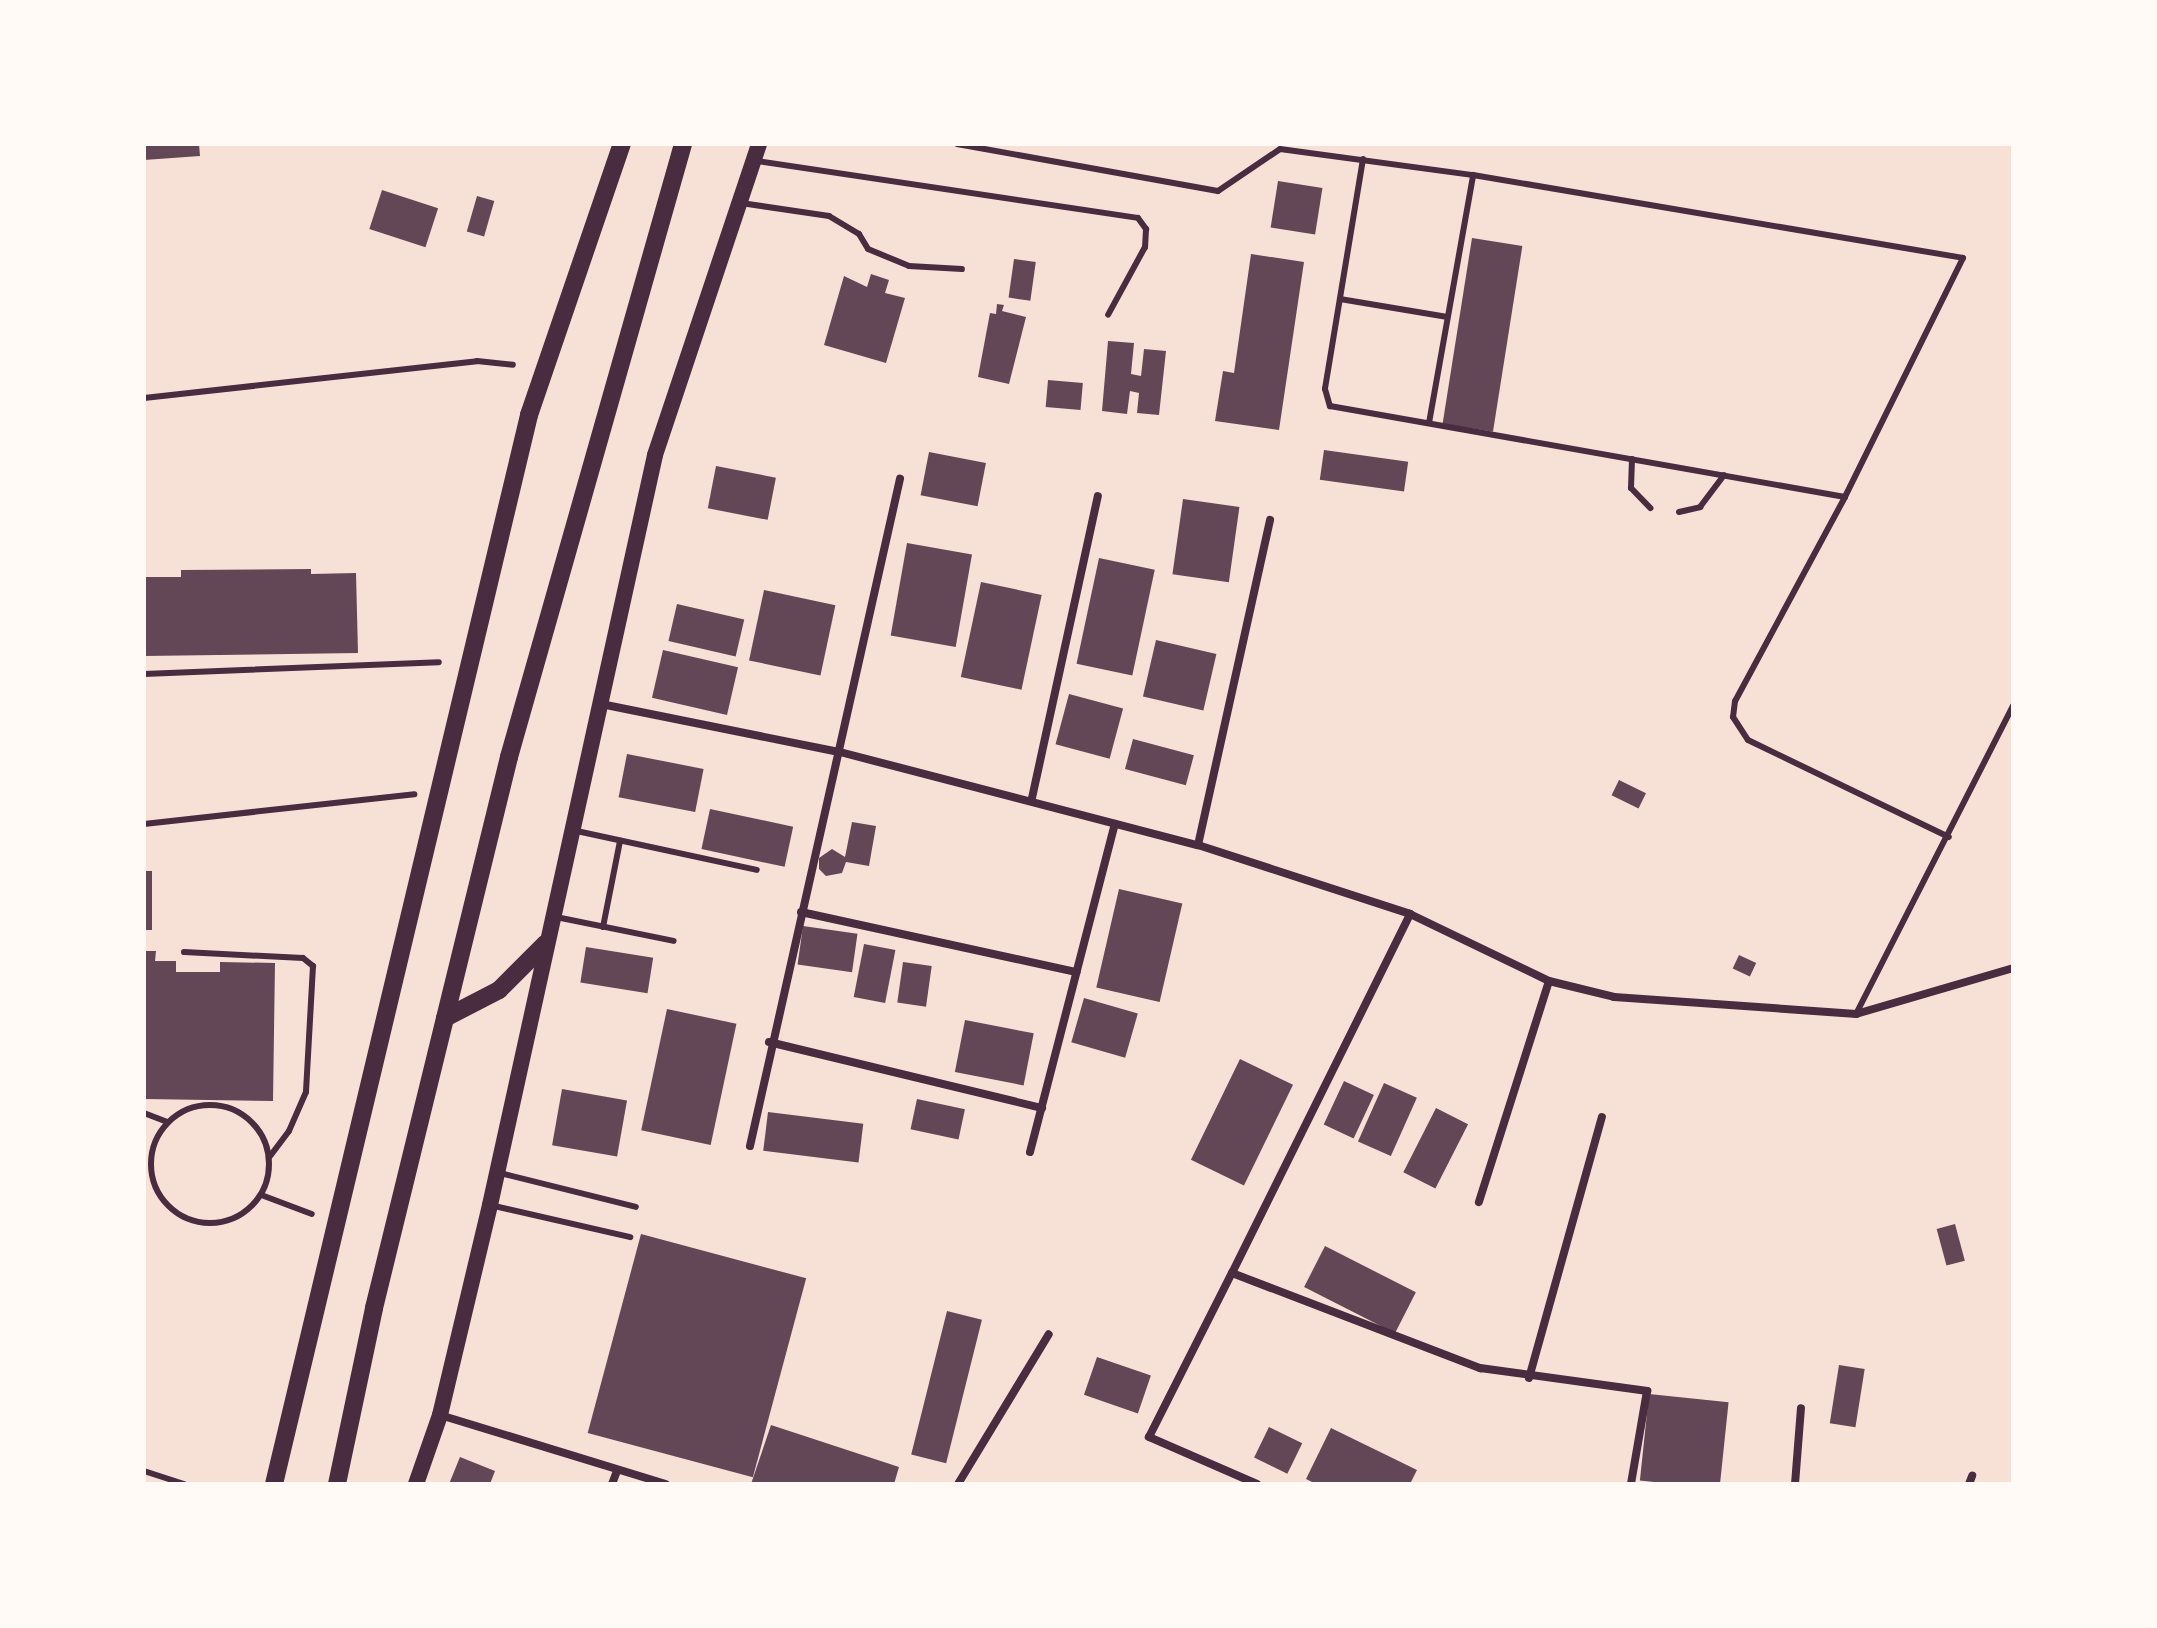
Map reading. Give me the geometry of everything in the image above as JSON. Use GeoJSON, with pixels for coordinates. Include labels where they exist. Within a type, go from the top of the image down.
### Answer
{"type":"FeatureCollection","features":[{"type":"Feature","properties":{"kind":"highway"},"geometry":{"type":"LineString","coordinates":[[274,1484],[529,415],[622,144]]}},
{"type":"Feature","properties":{"kind":"highway"},"geometry":{"type":"LineString","coordinates":[[337,1484],[445,1018],[526,690],[683,144]]}},
{"type":"Feature","properties":{"kind":"highway"},"geometry":{"type":"LineString","coordinates":[[445,1018],[499,990],[546,943]]}},
{"type":"Feature","properties":{"kind":"main road"},"geometry":{"type":"LineString","coordinates":[[416,1484],[440,1415],[490,1205],[569,830],[655,455],[756,152]]}},
{"type":"Feature","properties":{"kind":"street"},"geometry":{"type":"LineString","coordinates":[[750,1146],[769,1042],[840,752],[900,479]]}},
{"type":"Feature","properties":{"kind":"street"},"geometry":{"type":"LineString","coordinates":[[1032,798],[1098,496]]}},
{"type":"Feature","properties":{"kind":"street"},"geometry":{"type":"LineString","coordinates":[[1198,845],[1270,520]]}},
{"type":"Feature","properties":{"kind":"street"},"geometry":{"type":"LineString","coordinates":[[599,703],[840,752],[1032,798],[1115,824],[1198,845],[1410,914],[1549,981],[1614,997],[1856,1014],[2013,968]]}},
{"type":"Feature","properties":{"kind":"street"},"geometry":{"type":"LineString","coordinates":[[1030,1152],[1115,824]]}},
{"type":"Feature","properties":{"kind":"street"},"geometry":{"type":"LineString","coordinates":[[801,912],[1077,972]]}},
{"type":"Feature","properties":{"kind":"street"},"geometry":{"type":"LineString","coordinates":[[1257,1484],[1238,1480],[1149,1437],[1410,914]]}},
{"type":"Feature","properties":{"kind":"street"},"geometry":{"type":"LineString","coordinates":[[1479,1202],[1549,981]]}},
{"type":"Feature","properties":{"kind":"street"},"geometry":{"type":"LineString","coordinates":[[769,1042],[1042,1108]]}},
{"type":"Feature","properties":{"kind":"street"},"geometry":{"type":"LineString","coordinates":[[1529,1378],[1602,1117]]}},
{"type":"Feature","properties":{"kind":"street"},"geometry":{"type":"LineString","coordinates":[[1232,1273],[1429,1352],[1529,1378],[1647,1391],[1631,1484]]}},
{"type":"Feature","properties":{"kind":"street"},"geometry":{"type":"LineString","coordinates":[[958,1484],[1049,1334]]}},
{"type":"Feature","properties":{"kind":"street"},"geometry":{"type":"LineString","coordinates":[[1795,1484],[1801,1408]]}},
{"type":"Feature","properties":{"kind":"street"},"geometry":{"type":"LineString","coordinates":[[440,1415],[666,1484]]}},
{"type":"Feature","properties":{"kind":"street"},"geometry":{"type":"LineString","coordinates":[[612,1484],[617,1471]]}},
{"type":"Feature","properties":{"kind":"lane"},"geometry":{"type":"LineString","coordinates":[[957,144],[1218,191],[1279,147],[1473,175],[1963,258],[1845,497],[1735,701],[1737,731],[1949,837]]}},
{"type":"Feature","properties":{"kind":"lane"},"geometry":{"type":"LineString","coordinates":[[756,152],[1138,218],[1146,229],[1145,247],[1108,315]]}},
{"type":"Feature","properties":{"kind":"lane"},"geometry":{"type":"LineString","coordinates":[[1363,159],[1325,389],[1330,406],[1845,497]]}},
{"type":"Feature","properties":{"kind":"lane"},"geometry":{"type":"LineString","coordinates":[[1429,423],[1473,175]]}},
{"type":"Feature","properties":{"kind":"lane"},"geometry":{"type":"LineString","coordinates":[[738,202],[829,216],[859,234],[868,249],[909,266],[962,269]]}},
{"type":"Feature","properties":{"kind":"lane"},"geometry":{"type":"LineString","coordinates":[[1340,299],[1448,317]]}},
{"type":"Feature","properties":{"kind":"lane"},"geometry":{"type":"LineString","coordinates":[[144,398],[477,361],[513,365]]}},
{"type":"Feature","properties":{"kind":"lane"},"geometry":{"type":"LineString","coordinates":[[1632,459],[1631,488],[1650,508]]}},
{"type":"Feature","properties":{"kind":"lane"},"geometry":{"type":"LineString","coordinates":[[1679,512],[1700,507],[1724,475]]}},
{"type":"Feature","properties":{"kind":"lane"},"geometry":{"type":"LineString","coordinates":[[144,674],[439,662]]}},
{"type":"Feature","properties":{"kind":"lane"},"geometry":{"type":"LineString","coordinates":[[1856,1014],[1949,837],[2013,706]]}},
{"type":"Feature","properties":{"kind":"lane"},"geometry":{"type":"LineString","coordinates":[[144,824],[414,794]]}},
{"type":"Feature","properties":{"kind":"lane"},"geometry":{"type":"LineString","coordinates":[[569,830],[757,870]]}},
{"type":"Feature","properties":{"kind":"lane"},"geometry":{"type":"LineString","coordinates":[[603,927],[620,841]]}},
{"type":"Feature","properties":{"kind":"lane"},"geometry":{"type":"LineString","coordinates":[[552,916],[674,941]]}},
{"type":"Feature","properties":{"kind":"lane"},"geometry":{"type":"LineString","coordinates":[[184,952],[303,958],[313,966],[306,1092],[289,1131],[270,1156]]}},
{"type":"Feature","properties":{"kind":"lane"},"geometry":{"type":"LineString","coordinates":[[207,1104],[229,1107],[263,1135],[270,1156],[264,1196],[224,1222],[202,1223],[181,1216],[164,1202],[150,1162],[167,1122],[185,1109],[207,1104]]}},
{"type":"Feature","properties":{"kind":"lane"},"geometry":{"type":"LineString","coordinates":[[144,1113],[167,1122]]}},
{"type":"Feature","properties":{"kind":"lane"},"geometry":{"type":"LineString","coordinates":[[497,1172],[636,1207]]}},
{"type":"Feature","properties":{"kind":"lane"},"geometry":{"type":"LineString","coordinates":[[264,1196],[312,1214]]}},
{"type":"Feature","properties":{"kind":"lane"},"geometry":{"type":"LineString","coordinates":[[490,1205],[630,1237]]}},
{"type":"Feature","properties":{"kind":"lane"},"geometry":{"type":"LineString","coordinates":[[144,1471],[184,1484]]}},
{"type":"Feature","properties":{"kind":"building"},"geometry":{"type":"Polygon","coordinates":[[[144,144],[199,144],[200,156],[144,160],[144,144]]]}},
{"type":"Feature","properties":{"kind":"building"},"geometry":{"type":"Polygon","coordinates":[[[1278,181],[1322,188],[1315,234],[1271,227],[1278,181]]]}},
{"type":"Feature","properties":{"kind":"building"},"geometry":{"type":"Polygon","coordinates":[[[382,190],[438,208],[425,247],[369,229],[382,190]]]}},
{"type":"Feature","properties":{"kind":"building"},"geometry":{"type":"Polygon","coordinates":[[[477,196],[494,201],[484,237],[467,232],[477,196]]]}},
{"type":"Feature","properties":{"kind":"building"},"geometry":{"type":"Polygon","coordinates":[[[1472,238],[1522,246],[1493,432],[1443,424],[1472,238]]]}},
{"type":"Feature","properties":{"kind":"building"},"geometry":{"type":"Polygon","coordinates":[[[1251,254],[1304,262],[1279,430],[1215,421],[1223,371],[1234,373],[1251,254]]]}},
{"type":"Feature","properties":{"kind":"building"},"geometry":{"type":"Polygon","coordinates":[[[1014,259],[1036,262],[1030,301],[1009,298],[1014,259]]]}},
{"type":"Feature","properties":{"kind":"building"},"geometry":{"type":"Polygon","coordinates":[[[871,274],[889,280],[885,293],[905,298],[886,363],[824,345],[844,276],[867,287],[871,274]]]}},
{"type":"Feature","properties":{"kind":"building"},"geometry":{"type":"Polygon","coordinates":[[[997,304],[1004,305],[1002,311],[1026,317],[1009,384],[978,377],[990,313],[996,314],[997,304]]]}},
{"type":"Feature","properties":{"kind":"building"},"geometry":{"type":"Polygon","coordinates":[[[1108,341],[1134,343],[1131,374],[1141,376],[1144,349],[1166,351],[1159,415],[1137,413],[1139,393],[1130,391],[1127,414],[1102,411],[1108,341]]]}},
{"type":"Feature","properties":{"kind":"building"},"geometry":{"type":"Polygon","coordinates":[[[1048,380],[1083,383],[1081,410],[1046,407],[1048,380]]]}},
{"type":"Feature","properties":{"kind":"building"},"geometry":{"type":"Polygon","coordinates":[[[1324,450],[1408,462],[1404,492],[1320,480],[1324,450]]]}},
{"type":"Feature","properties":{"kind":"building"},"geometry":{"type":"Polygon","coordinates":[[[929,452],[986,463],[978,506],[921,495],[929,452]]]}},
{"type":"Feature","properties":{"kind":"building"},"geometry":{"type":"Polygon","coordinates":[[[716,466],[776,478],[768,520],[708,508],[716,466]]]}},
{"type":"Feature","properties":{"kind":"building"},"geometry":{"type":"Polygon","coordinates":[[[1183,499],[1239,507],[1229,582],[1172,574],[1183,499]]]}},
{"type":"Feature","properties":{"kind":"building"},"geometry":{"type":"Polygon","coordinates":[[[907,543],[972,554],[956,647],[891,636],[907,543]]]}},
{"type":"Feature","properties":{"kind":"building"},"geometry":{"type":"Polygon","coordinates":[[[1099,558],[1155,570],[1132,675],[1077,664],[1099,558]]]}},
{"type":"Feature","properties":{"kind":"building"},"geometry":{"type":"Polygon","coordinates":[[[311,569],[311,574],[356,573],[358,653],[144,656],[144,577],[181,577],[181,570],[311,569]]]}},
{"type":"Feature","properties":{"kind":"building"},"geometry":{"type":"Polygon","coordinates":[[[981,582],[1042,595],[1021,690],[961,677],[981,582]]]}},
{"type":"Feature","properties":{"kind":"building"},"geometry":{"type":"Polygon","coordinates":[[[764,590],[835,605],[820,676],[749,660],[764,590]]]}},
{"type":"Feature","properties":{"kind":"building"},"geometry":{"type":"Polygon","coordinates":[[[677,604],[744,620],[736,657],[668,641],[677,604]]]}},
{"type":"Feature","properties":{"kind":"building"},"geometry":{"type":"Polygon","coordinates":[[[1156,640],[1216,654],[1203,710],[1143,697],[1156,640]]]}},
{"type":"Feature","properties":{"kind":"building"},"geometry":{"type":"Polygon","coordinates":[[[663,650],[738,667],[727,715],[652,698],[663,650]]]}},
{"type":"Feature","properties":{"kind":"building"},"geometry":{"type":"Polygon","coordinates":[[[1069,694],[1123,708],[1110,759],[1056,744],[1069,694]]]}},
{"type":"Feature","properties":{"kind":"building"},"geometry":{"type":"Polygon","coordinates":[[[1133,739],[1194,755],[1186,785],[1125,769],[1133,739]]]}},
{"type":"Feature","properties":{"kind":"building"},"geometry":{"type":"Polygon","coordinates":[[[627,754],[704,769],[695,812],[619,797],[627,754]]]}},
{"type":"Feature","properties":{"kind":"building"},"geometry":{"type":"Polygon","coordinates":[[[1619,780],[1646,793],[1639,808],[1612,795],[1619,780]]]}},
{"type":"Feature","properties":{"kind":"building"},"geometry":{"type":"Polygon","coordinates":[[[710,809],[793,827],[785,867],[701,849],[710,809]]]}},
{"type":"Feature","properties":{"kind":"building"},"geometry":{"type":"Polygon","coordinates":[[[852,822],[876,826],[869,866],[846,862],[842,873],[826,876],[819,869],[819,858],[832,849],[845,857],[852,822]]]}},
{"type":"Feature","properties":{"kind":"building"},"geometry":{"type":"Polygon","coordinates":[[[144,871],[152,871],[152,930],[144,930],[144,871]]]}},
{"type":"Feature","properties":{"kind":"building"},"geometry":{"type":"Polygon","coordinates":[[[1119,889],[1182,904],[1160,1002],[1096,987],[1119,889]]]}},
{"type":"Feature","properties":{"kind":"building"},"geometry":{"type":"Polygon","coordinates":[[[803,926],[857,934],[852,972],[798,965],[803,926]]]}},
{"type":"Feature","properties":{"kind":"building"},"geometry":{"type":"Polygon","coordinates":[[[864,944],[895,950],[885,1003],[854,997],[864,944]]]}},
{"type":"Feature","properties":{"kind":"building"},"geometry":{"type":"Polygon","coordinates":[[[586,947],[653,958],[648,993],[580,983],[586,947]]]}},
{"type":"Feature","properties":{"kind":"building"},"geometry":{"type":"Polygon","coordinates":[[[144,951],[156,951],[155,961],[176,961],[176,972],[220,972],[220,962],[275,963],[273,1101],[144,1099],[144,951]]]}},
{"type":"Feature","properties":{"kind":"building"},"geometry":{"type":"Polygon","coordinates":[[[1739,955],[1756,963],[1750,977],[1733,969],[1739,955]]]}},
{"type":"Feature","properties":{"kind":"building"},"geometry":{"type":"Polygon","coordinates":[[[903,962],[932,966],[926,1007],[897,1003],[903,962]]]}},
{"type":"Feature","properties":{"kind":"building"},"geometry":{"type":"Polygon","coordinates":[[[1084,998],[1138,1013],[1125,1058],[1071,1042],[1084,998]]]}},
{"type":"Feature","properties":{"kind":"building"},"geometry":{"type":"Polygon","coordinates":[[[667,1009],[736,1024],[711,1145],[641,1130],[667,1009]]]}},
{"type":"Feature","properties":{"kind":"building"},"geometry":{"type":"Polygon","coordinates":[[[965,1020],[1034,1033],[1024,1085],[955,1072],[965,1020]]]}},
{"type":"Feature","properties":{"kind":"building"},"geometry":{"type":"Polygon","coordinates":[[[1240,1059],[1293,1085],[1244,1186],[1191,1160],[1240,1059]]]}},
{"type":"Feature","properties":{"kind":"building"},"geometry":{"type":"Polygon","coordinates":[[[1344,1081],[1374,1095],[1354,1138],[1324,1125],[1344,1081]]]}},
{"type":"Feature","properties":{"kind":"building"},"geometry":{"type":"Polygon","coordinates":[[[1384,1083],[1417,1098],[1391,1156],[1358,1141],[1384,1083]]]}},
{"type":"Feature","properties":{"kind":"building"},"geometry":{"type":"Polygon","coordinates":[[[562,1089],[627,1100],[617,1157],[552,1145],[562,1089]]]}},
{"type":"Feature","properties":{"kind":"building"},"geometry":{"type":"Polygon","coordinates":[[[917,1099],[965,1109],[958,1140],[911,1129],[917,1099]]]}},
{"type":"Feature","properties":{"kind":"building"},"geometry":{"type":"Polygon","coordinates":[[[1436,1108],[1468,1124],[1435,1188],[1403,1172],[1436,1108]]]}},
{"type":"Feature","properties":{"kind":"building"},"geometry":{"type":"Polygon","coordinates":[[[768,1112],[863,1124],[859,1162],[763,1151],[768,1112]]]}},
{"type":"Feature","properties":{"kind":"building"},"geometry":{"type":"Polygon","coordinates":[[[1955,1224],[1965,1261],[1946,1266],[1937,1229],[1955,1224]]]}},
{"type":"Feature","properties":{"kind":"building"},"geometry":{"type":"Polygon","coordinates":[[[641,1234],[806,1278],[753,1477],[588,1433],[641,1234]]]}},
{"type":"Feature","properties":{"kind":"building"},"geometry":{"type":"Polygon","coordinates":[[[1325,1246],[1416,1292],[1395,1333],[1304,1287],[1325,1246]]]}},
{"type":"Feature","properties":{"kind":"building"},"geometry":{"type":"Polygon","coordinates":[[[947,1311],[982,1320],[946,1463],[911,1455],[947,1311]]]}},
{"type":"Feature","properties":{"kind":"building"},"geometry":{"type":"Polygon","coordinates":[[[1097,1357],[1151,1376],[1138,1413],[1084,1395],[1097,1357]]]}},
{"type":"Feature","properties":{"kind":"building"},"geometry":{"type":"Polygon","coordinates":[[[1839,1365],[1865,1369],[1855,1427],[1830,1423],[1839,1365]]]}},
{"type":"Feature","properties":{"kind":"building"},"geometry":{"type":"Polygon","coordinates":[[[1649,1394],[1729,1402],[1720,1484],[1640,1481],[1649,1394]]]}},
{"type":"Feature","properties":{"kind":"building"},"geometry":{"type":"Polygon","coordinates":[[[771,1425],[899,1467],[894,1484],[751,1484],[771,1425]]]}},
{"type":"Feature","properties":{"kind":"building"},"geometry":{"type":"Polygon","coordinates":[[[1269,1427],[1302,1443],[1287,1474],[1254,1458],[1269,1427]]]}},
{"type":"Feature","properties":{"kind":"building"},"geometry":{"type":"Polygon","coordinates":[[[1331,1428],[1417,1470],[1410,1484],[1316,1484],[1306,1479],[1331,1428]]]}},
{"type":"Feature","properties":{"kind":"building"},"geometry":{"type":"Polygon","coordinates":[[[460,1457],[495,1471],[490,1484],[449,1484],[460,1457]]]}}]}
